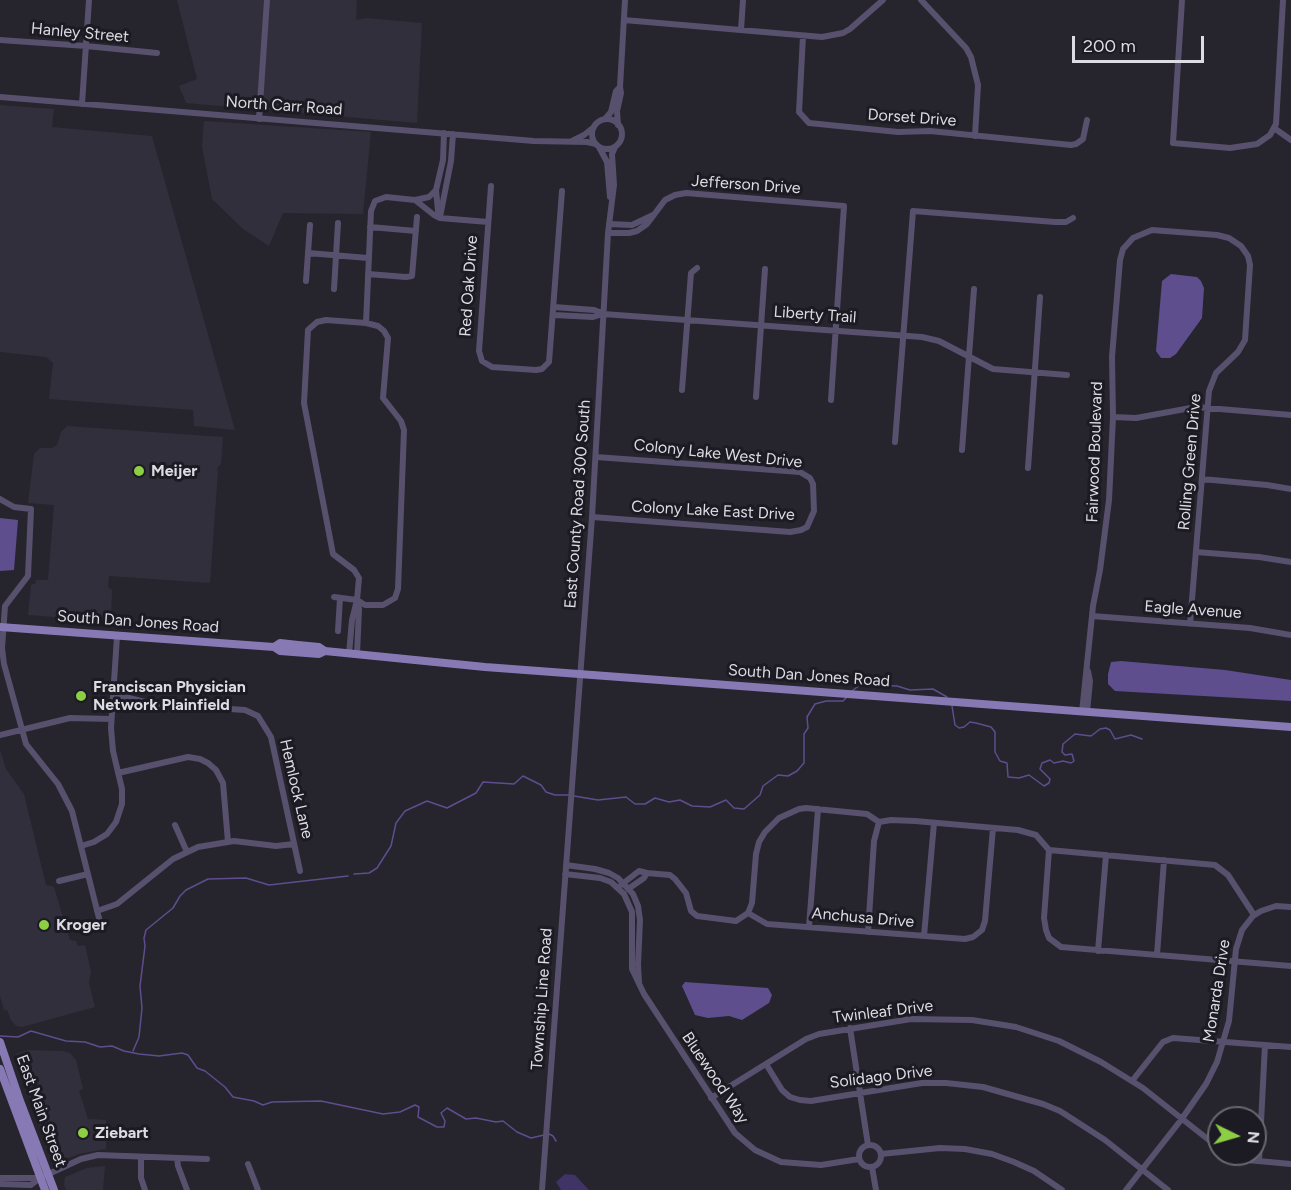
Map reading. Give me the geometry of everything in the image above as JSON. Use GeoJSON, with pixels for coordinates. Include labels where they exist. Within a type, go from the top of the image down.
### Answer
{"type":"FeatureCollection","features":[{"type":"Feature","properties":{"kind":"main road","name":"South Dan Jones Road"},"geometry":{"type":"LineString","coordinates":[[1,627],[274,647],[280,643],[319,647],[325,651],[353,654],[580,674],[1291,728]]}},
{"type":"Feature","properties":{"kind":"main road","name":"East Main Street"},"geometry":{"type":"LineString","coordinates":[[1,1044],[44,1176],[45,1190]]}},
{"type":"Feature","properties":{"kind":"main road","name":"East Main Street"},"geometry":{"type":"LineString","coordinates":[[0,1069],[44,1176],[54,1190]]}},
{"type":"Feature","properties":{"kind":"street"},"geometry":{"type":"LineString","coordinates":[[82,104],[89,0]]}},
{"type":"Feature","properties":{"kind":"street"},"geometry":{"type":"LineString","coordinates":[[259,119],[267,0]]}},
{"type":"Feature","properties":{"kind":"street"},"geometry":{"type":"LineString","coordinates":[[594,127],[592,136],[597,146],[607,149],[615,147],[621,137],[617,111],[621,93],[625,0]]}},
{"type":"Feature","properties":{"kind":"street"},"geometry":{"type":"LineString","coordinates":[[741,30],[743,0]]}},
{"type":"Feature","properties":{"kind":"street"},"geometry":{"type":"LineString","coordinates":[[624,20],[822,37],[843,33],[856,25],[883,0]]}},
{"type":"Feature","properties":{"kind":"street"},"geometry":{"type":"LineString","coordinates":[[921,0],[966,48],[971,57],[978,85],[975,136]]}},
{"type":"Feature","properties":{"kind":"street"},"geometry":{"type":"LineString","coordinates":[[1182,0],[1173,143],[1230,148],[1257,144],[1270,135],[1274,128],[1277,114],[1283,2],[1291,3]]}},
{"type":"Feature","properties":{"kind":"street","name":"Dorset Drive"},"geometry":{"type":"LineString","coordinates":[[803,36],[799,112],[809,123],[898,132],[930,131],[1076,144],[1085,136],[1088,120]]}},
{"type":"Feature","properties":{"kind":"street","name":"Hanley Street"},"geometry":{"type":"LineString","coordinates":[[0,40],[157,53]]}},
{"type":"Feature","properties":{"kind":"street"},"geometry":{"type":"LineString","coordinates":[[566,143],[579,138],[605,119],[611,112],[616,91],[620,87]]}},
{"type":"Feature","properties":{"kind":"street","name":"North Carr Road"},"geometry":{"type":"LineString","coordinates":[[0,97],[566,143],[587,142],[597,146]]}},
{"type":"Feature","properties":{"kind":"street"},"geometry":{"type":"LineString","coordinates":[[605,119],[618,125]]}},
{"type":"Feature","properties":{"kind":"street"},"geometry":{"type":"LineString","coordinates":[[1274,128],[1291,140]]}},
{"type":"Feature","properties":{"kind":"street"},"geometry":{"type":"LineString","coordinates":[[440,218],[436,190],[443,160],[444,133]]}},
{"type":"Feature","properties":{"kind":"street"},"geometry":{"type":"LineString","coordinates":[[440,218],[451,161],[453,134]]}},
{"type":"Feature","properties":{"kind":"street","name":"East County Road 300 South"},"geometry":{"type":"LineString","coordinates":[[597,146],[607,162],[611,201]]}},
{"type":"Feature","properties":{"kind":"street","name":"East County Road 300 South"},"geometry":{"type":"LineString","coordinates":[[570,810],[596,457],[608,233],[614,185],[612,154],[615,147]]}},
{"type":"Feature","properties":{"kind":"street","name":"Red Oak Drive"},"geometry":{"type":"LineString","coordinates":[[491,186],[478,351],[482,361],[492,367],[536,370],[546,366],[550,357],[562,191]]}},
{"type":"Feature","properties":{"kind":"street"},"geometry":{"type":"LineString","coordinates":[[366,323],[372,206],[380,198],[415,200],[429,197],[436,190]]}},
{"type":"Feature","properties":{"kind":"street","name":"Jefferson Drive"},"geometry":{"type":"LineString","coordinates":[[608,233],[637,231],[647,224],[662,203],[670,197],[686,193],[844,206],[835,330]]}},
{"type":"Feature","properties":{"kind":"street"},"geometry":{"type":"LineString","coordinates":[[415,200],[440,218],[488,222]]}},
{"type":"Feature","properties":{"kind":"street"},"geometry":{"type":"LineString","coordinates":[[895,442],[913,211],[1055,222],[1066,222],[1073,218]]}},
{"type":"Feature","properties":{"kind":"street","name":"Jefferson Drive"},"geometry":{"type":"LineString","coordinates":[[609,224],[632,225],[653,214]]}},
{"type":"Feature","properties":{"kind":"street"},"geometry":{"type":"LineString","coordinates":[[368,274],[412,276],[417,217]]}},
{"type":"Feature","properties":{"kind":"street"},"geometry":{"type":"LineString","coordinates":[[334,289],[338,223]]}},
{"type":"Feature","properties":{"kind":"street"},"geometry":{"type":"LineString","coordinates":[[306,281],[310,225]]}},
{"type":"Feature","properties":{"kind":"street"},"geometry":{"type":"LineString","coordinates":[[370,227],[416,231]]}},
{"type":"Feature","properties":{"kind":"street","name":"Fairwood Boulevard"},"geometry":{"type":"LineString","coordinates":[[1085,712],[1090,681],[1088,670],[1092,616],[1106,536],[1112,453],[1112,357],[1119,267],[1124,249],[1132,238],[1152,230],[1217,235],[1234,240],[1241,246]]}},
{"type":"Feature","properties":{"kind":"street","name":"Rolling Green Drive"},"geometry":{"type":"LineString","coordinates":[[1190,624],[1209,391],[1212,378],[1239,352],[1245,340],[1251,272],[1250,260],[1241,246]]}},
{"type":"Feature","properties":{"kind":"street"},"geometry":{"type":"LineString","coordinates":[[308,253],[368,258]]}},
{"type":"Feature","properties":{"kind":"street"},"geometry":{"type":"LineString","coordinates":[[682,390],[691,273],[697,268]]}},
{"type":"Feature","properties":{"kind":"street"},"geometry":{"type":"LineString","coordinates":[[756,397],[765,268]]}},
{"type":"Feature","properties":{"kind":"street"},"geometry":{"type":"LineString","coordinates":[[962,450],[974,289]]}},
{"type":"Feature","properties":{"kind":"street"},"geometry":{"type":"LineString","coordinates":[[1028,468],[1040,297]]}},
{"type":"Feature","properties":{"kind":"street"},"geometry":{"type":"LineString","coordinates":[[554,307],[594,310],[603,314]]}},
{"type":"Feature","properties":{"kind":"street","name":"Liberty Trail"},"geometry":{"type":"LineString","coordinates":[[554,315],[593,317],[603,314],[903,335],[934,339],[993,369],[1067,375]]}},
{"type":"Feature","properties":{"kind":"street"},"geometry":{"type":"LineString","coordinates":[[339,631],[337,597],[357,600],[365,605],[383,605],[395,598],[398,589],[404,429],[401,421],[383,398],[388,338],[378,326],[326,320],[312,325],[308,330],[304,403],[333,554],[354,570],[359,578],[357,600],[352,620],[353,654]]}},
{"type":"Feature","properties":{"kind":"street"},"geometry":{"type":"LineString","coordinates":[[831,400],[835,330]]}},
{"type":"Feature","properties":{"kind":"street"},"geometry":{"type":"LineString","coordinates":[[1113,417],[1136,418],[1184,408],[1207,407],[1291,415]]}},
{"type":"Feature","properties":{"kind":"street","name":"Colony Lake West Drive"},"geometry":{"type":"LineString","coordinates":[[596,457],[800,472],[813,482],[814,504]]}},
{"type":"Feature","properties":{"kind":"street"},"geometry":{"type":"LineString","coordinates":[[1202,479],[1291,489]]}},
{"type":"Feature","properties":{"kind":"street"},"geometry":{"type":"LineString","coordinates":[[0,499],[14,507],[31,509],[28,576],[5,606],[1,627],[4,664],[26,744],[67,799],[101,926]]}},
{"type":"Feature","properties":{"kind":"street","name":"Colony Lake East Drive"},"geometry":{"type":"LineString","coordinates":[[592,517],[790,532],[801,530],[809,525],[814,504]]}},
{"type":"Feature","properties":{"kind":"street"},"geometry":{"type":"LineString","coordinates":[[1196,552],[1258,556],[1291,562]]}},
{"type":"Feature","properties":{"kind":"street","name":"Eagle Avenue"},"geometry":{"type":"LineString","coordinates":[[1092,616],[1250,628],[1291,635]]}},
{"type":"Feature","properties":{"kind":"street"},"geometry":{"type":"LineString","coordinates":[[81,846],[107,834],[116,822],[122,800],[111,742],[117,636]]}},
{"type":"Feature","properties":{"kind":"street","name":"Hemlock Lane"},"geometry":{"type":"LineString","coordinates":[[113,694],[153,704],[246,710],[258,716],[271,737],[300,872]]}},
{"type":"Feature","properties":{"kind":"street"},"geometry":{"type":"LineString","coordinates":[[0,735],[70,718],[111,719]]}},
{"type":"Feature","properties":{"kind":"street"},"geometry":{"type":"LineString","coordinates":[[118,772],[188,757],[208,763],[216,770],[223,783],[228,842]]}},
{"type":"Feature","properties":{"kind":"street"},"geometry":{"type":"LineString","coordinates":[[565,874],[609,873],[624,888],[644,878],[647,873],[670,875],[686,893],[691,911],[697,916],[736,921],[748,913],[752,903],[756,854],[765,832],[779,818],[799,809],[867,813],[879,822],[891,820],[1029,831],[1043,841],[1049,850],[1044,918],[1049,938],[1061,947],[1291,966]]}},
{"type":"Feature","properties":{"kind":"street"},"geometry":{"type":"LineString","coordinates":[[809,927],[818,809]]}},
{"type":"Feature","properties":{"kind":"street","name":"Township Line Road"},"geometry":{"type":"LineString","coordinates":[[542,1190],[570,810]]}},
{"type":"Feature","properties":{"kind":"street"},"geometry":{"type":"LineString","coordinates":[[868,932],[874,841],[879,822]]}},
{"type":"Feature","properties":{"kind":"street"},"geometry":{"type":"LineString","coordinates":[[924,936],[934,823]]}},
{"type":"Feature","properties":{"kind":"street"},"geometry":{"type":"LineString","coordinates":[[175,825],[187,852]]}},
{"type":"Feature","properties":{"kind":"street","name":"Anchusa Drive"},"geometry":{"type":"LineString","coordinates":[[748,913],[767,924],[965,939],[978,934],[985,921],[993,828]]}},
{"type":"Feature","properties":{"kind":"street"},"geometry":{"type":"LineString","coordinates":[[97,911],[117,904],[166,865],[187,852],[207,845],[247,841],[276,846],[294,844]]}},
{"type":"Feature","properties":{"kind":"street"},"geometry":{"type":"LineString","coordinates":[[1049,850],[1210,864],[1220,867],[1228,875],[1254,915],[1270,907],[1291,907]]}},
{"type":"Feature","properties":{"kind":"street"},"geometry":{"type":"LineString","coordinates":[[1098,951],[1106,855]]}},
{"type":"Feature","properties":{"kind":"street"},"geometry":{"type":"LineString","coordinates":[[1157,955],[1164,860]]}},
{"type":"Feature","properties":{"kind":"street"},"geometry":{"type":"LineString","coordinates":[[566,865],[590,872]]}},
{"type":"Feature","properties":{"kind":"street"},"geometry":{"type":"LineString","coordinates":[[59,881],[88,874]]}},
{"type":"Feature","properties":{"kind":"street","name":"Bluewood Way"},"geometry":{"type":"LineString","coordinates":[[624,888],[638,906],[640,986],[735,1133],[755,1150],[781,1162],[821,1165],[859,1159]]}},
{"type":"Feature","properties":{"kind":"street","name":"Monarda Drive"},"geometry":{"type":"LineString","coordinates":[[1126,1190],[1181,1120],[1206,1084],[1217,1062],[1229,1021],[1239,936],[1245,924],[1254,915]]}},
{"type":"Feature","properties":{"kind":"street","name":"Twinleaf Drive"},"geometry":{"type":"LineString","coordinates":[[711,1098],[806,1039],[849,1028],[911,1019],[972,1020],[1016,1027],[1059,1041],[1101,1062],[1132,1081],[1207,1139]]}},
{"type":"Feature","properties":{"kind":"street"},"geometry":{"type":"LineString","coordinates":[[849,1028],[868,1145]]}},
{"type":"Feature","properties":{"kind":"street"},"geometry":{"type":"LineString","coordinates":[[1132,1081],[1163,1042],[1173,1038],[1291,1047]]}},
{"type":"Feature","properties":{"kind":"street"},"geometry":{"type":"LineString","coordinates":[[1262,1106],[1265,1045]]}},
{"type":"Feature","properties":{"kind":"street","name":"Solidago Drive"},"geometry":{"type":"LineString","coordinates":[[766,1064],[782,1089],[790,1097],[800,1100],[811,1101],[922,1083],[983,1087],[1019,1096],[1060,1111],[1105,1140],[1168,1190]]}},
{"type":"Feature","properties":{"kind":"street"},"geometry":{"type":"LineString","coordinates":[[868,1145],[876,1147],[881,1154],[878,1164],[872,1167],[865,1166],[859,1159],[861,1149],[868,1145]]}},
{"type":"Feature","properties":{"kind":"street"},"geometry":{"type":"LineString","coordinates":[[881,1154],[940,1148],[965,1149],[992,1154],[1034,1172],[1062,1190]]}},
{"type":"Feature","properties":{"kind":"street"},"geometry":{"type":"LineString","coordinates":[[0,1184],[31,1185],[44,1176],[93,1156],[207,1159]]}},
{"type":"Feature","properties":{"kind":"street"},"geometry":{"type":"LineString","coordinates":[[141,1158],[141,1178],[145,1190]]}},
{"type":"Feature","properties":{"kind":"street"},"geometry":{"type":"LineString","coordinates":[[177,1158],[187,1190]]}},
{"type":"Feature","properties":{"kind":"street"},"geometry":{"type":"LineString","coordinates":[[1267,1162],[1291,1164]]}},
{"type":"Feature","properties":{"kind":"street"},"geometry":{"type":"LineString","coordinates":[[248,1164],[258,1190]]}},
{"type":"Feature","properties":{"kind":"street"},"geometry":{"type":"LineString","coordinates":[[872,1167],[876,1190]]}},
{"type":"Feature","properties":{"kind":"street"},"geometry":{"type":"LineString","coordinates":[[0,1178],[44,1176]]}},
{"type":"Feature","properties":{"kind":"shaded area"},"geometry":{"type":"Polygon","coordinates":[[[177,0],[357,0],[356,20],[367,18],[422,23],[417,123],[186,103],[179,86],[197,79],[177,0]]]}},
{"type":"Feature","properties":{"kind":"shaded area"},"geometry":{"type":"Polygon","coordinates":[[[0,105],[54,109],[52,127],[152,136],[235,430],[194,426],[193,410],[49,399],[53,363],[46,357],[0,352],[0,105]]]}},
{"type":"Feature","properties":{"kind":"shaded area"},"geometry":{"type":"Polygon","coordinates":[[[204,121],[371,132],[363,214],[283,213],[269,246],[243,229],[212,199],[202,147],[204,121]]]}},
{"type":"Feature","properties":{"kind":"shaded area"},"geometry":{"type":"Polygon","coordinates":[[[1171,274],[1197,277],[1201,281],[1204,288],[1202,318],[1176,354],[1170,358],[1161,358],[1156,351],[1162,281],[1171,274]]]}},
{"type":"Feature","properties":{"kind":"shaded area"},"geometry":{"type":"Polygon","coordinates":[[[67,426],[223,437],[221,464],[217,468],[210,583],[109,576],[108,587],[112,590],[111,617],[107,618],[107,621],[28,615],[31,585],[36,583],[36,580],[48,580],[54,505],[28,503],[34,454],[40,448],[52,448],[57,445],[61,432],[67,426]]]}},
{"type":"Feature","properties":{"kind":"shaded area"},"geometry":{"type":"Polygon","coordinates":[[[0,518],[18,520],[14,570],[0,571],[0,518]]]}},
{"type":"Feature","properties":{"kind":"shaded area"},"geometry":{"type":"Polygon","coordinates":[[[1111,662],[1225,670],[1291,680],[1291,701],[1115,691],[1108,684],[1108,674],[1111,662]]]}},
{"type":"Feature","properties":{"kind":"shaded area"},"geometry":{"type":"Polygon","coordinates":[[[0,750],[6,769],[24,794],[46,885],[54,887],[70,940],[76,941],[78,946],[85,945],[91,972],[89,983],[95,1007],[22,1027],[16,1026],[11,1020],[7,1010],[4,1010],[0,996],[0,750]]]}},
{"type":"Feature","properties":{"kind":"shaded area"},"geometry":{"type":"Polygon","coordinates":[[[685,982],[768,988],[772,995],[769,1003],[742,1020],[729,1016],[708,1018],[695,1015],[682,986],[685,982]]]}},
{"type":"Feature","properties":{"kind":"shaded area"},"geometry":{"type":"Polygon","coordinates":[[[28,1050],[62,1051],[70,1053],[76,1060],[83,1089],[79,1091],[88,1119],[106,1120],[106,1149],[79,1154],[56,1163],[51,1161],[16,1054],[28,1050]]]}},
{"type":"Feature","properties":{"kind":"shaded area"},"geometry":{"type":"Polygon","coordinates":[[[105,1166],[103,1190],[66,1190],[65,1177],[87,1168],[105,1166]]]}},
{"type":"Feature","properties":{"kind":"shaded area"},"geometry":{"type":"Polygon","coordinates":[[[565,1174],[575,1175],[589,1190],[561,1190],[556,1182],[565,1174]]]}},
{"type":"Feature","properties":{"kind":"waterway"},"geometry":{"type":"LineString","coordinates":[[852,691],[861,684],[897,686],[910,690],[933,689],[947,697]]}},
{"type":"Feature","properties":{"kind":"waterway"},"geometry":{"type":"LineString","coordinates":[[574,796],[598,800],[626,797],[635,804],[645,804],[655,798],[669,802],[680,800],[692,806],[710,807],[726,800],[734,808],[744,809],[760,795],[763,786],[778,775],[788,776],[797,771],[804,763],[804,734],[808,728],[807,717],[815,704],[826,701],[843,701],[847,697]]}},
{"type":"Feature","properties":{"kind":"waterway"},"geometry":{"type":"LineString","coordinates":[[952,706],[955,725],[959,728],[970,722],[991,727],[995,732],[995,752],[1000,761],[1007,763],[1008,777],[1019,778],[1029,775],[1044,786],[1049,783],[1050,779],[1040,769],[1042,763],[1050,760],[1054,763],[1074,761],[1072,754],[1065,755],[1062,752],[1063,744],[1075,734],[1091,736],[1100,729],[1106,728],[1110,730],[1115,739],[1131,735],[1142,739]]}},
{"type":"Feature","properties":{"kind":"waterway"},"geometry":{"type":"LineString","coordinates":[[354,874],[369,873],[377,868],[391,846],[396,823],[405,811],[427,801],[447,808],[476,793],[483,782],[514,784],[523,776],[541,785],[546,792],[555,795],[570,795]]}},
{"type":"Feature","properties":{"kind":"waterway"},"geometry":{"type":"LineString","coordinates":[[133,1051],[139,1037],[142,1008],[140,986],[146,930],[173,908],[186,890],[208,879],[246,878],[269,885],[348,876]]}},
{"type":"Feature","properties":{"kind":"waterway"},"geometry":{"type":"LineString","coordinates":[[0,1036],[18,1037],[31,1031],[66,1041],[85,1042],[100,1047],[112,1046],[139,1054],[159,1056],[182,1053],[188,1055],[197,1068],[205,1071],[225,1087],[233,1097],[263,1105],[272,1102],[321,1101],[383,1114],[400,1112],[415,1105],[419,1107],[418,1117],[437,1127],[444,1127],[445,1121],[441,1113],[447,1108],[466,1119],[503,1121],[517,1132],[531,1138],[544,1135]]}},
{"type":"Feature","properties":{"kind":"waterway"},"geometry":{"type":"LineString","coordinates":[[549,1134],[556,1141]]}},
{"type":"Feature","properties":{"kind":"place","name":"Meijer"},"geometry":{"type":"Point","coordinates":[139,471]}},
{"type":"Feature","properties":{"kind":"place","name":"Franciscan Physician Network Plainfield"},"geometry":{"type":"Point","coordinates":[81,696]}},
{"type":"Feature","properties":{"kind":"place","name":"Kroger"},"geometry":{"type":"Point","coordinates":[44,925]}},
{"type":"Feature","properties":{"kind":"place","name":"Ziebart"},"geometry":{"type":"Point","coordinates":[83,1133]}}]}
